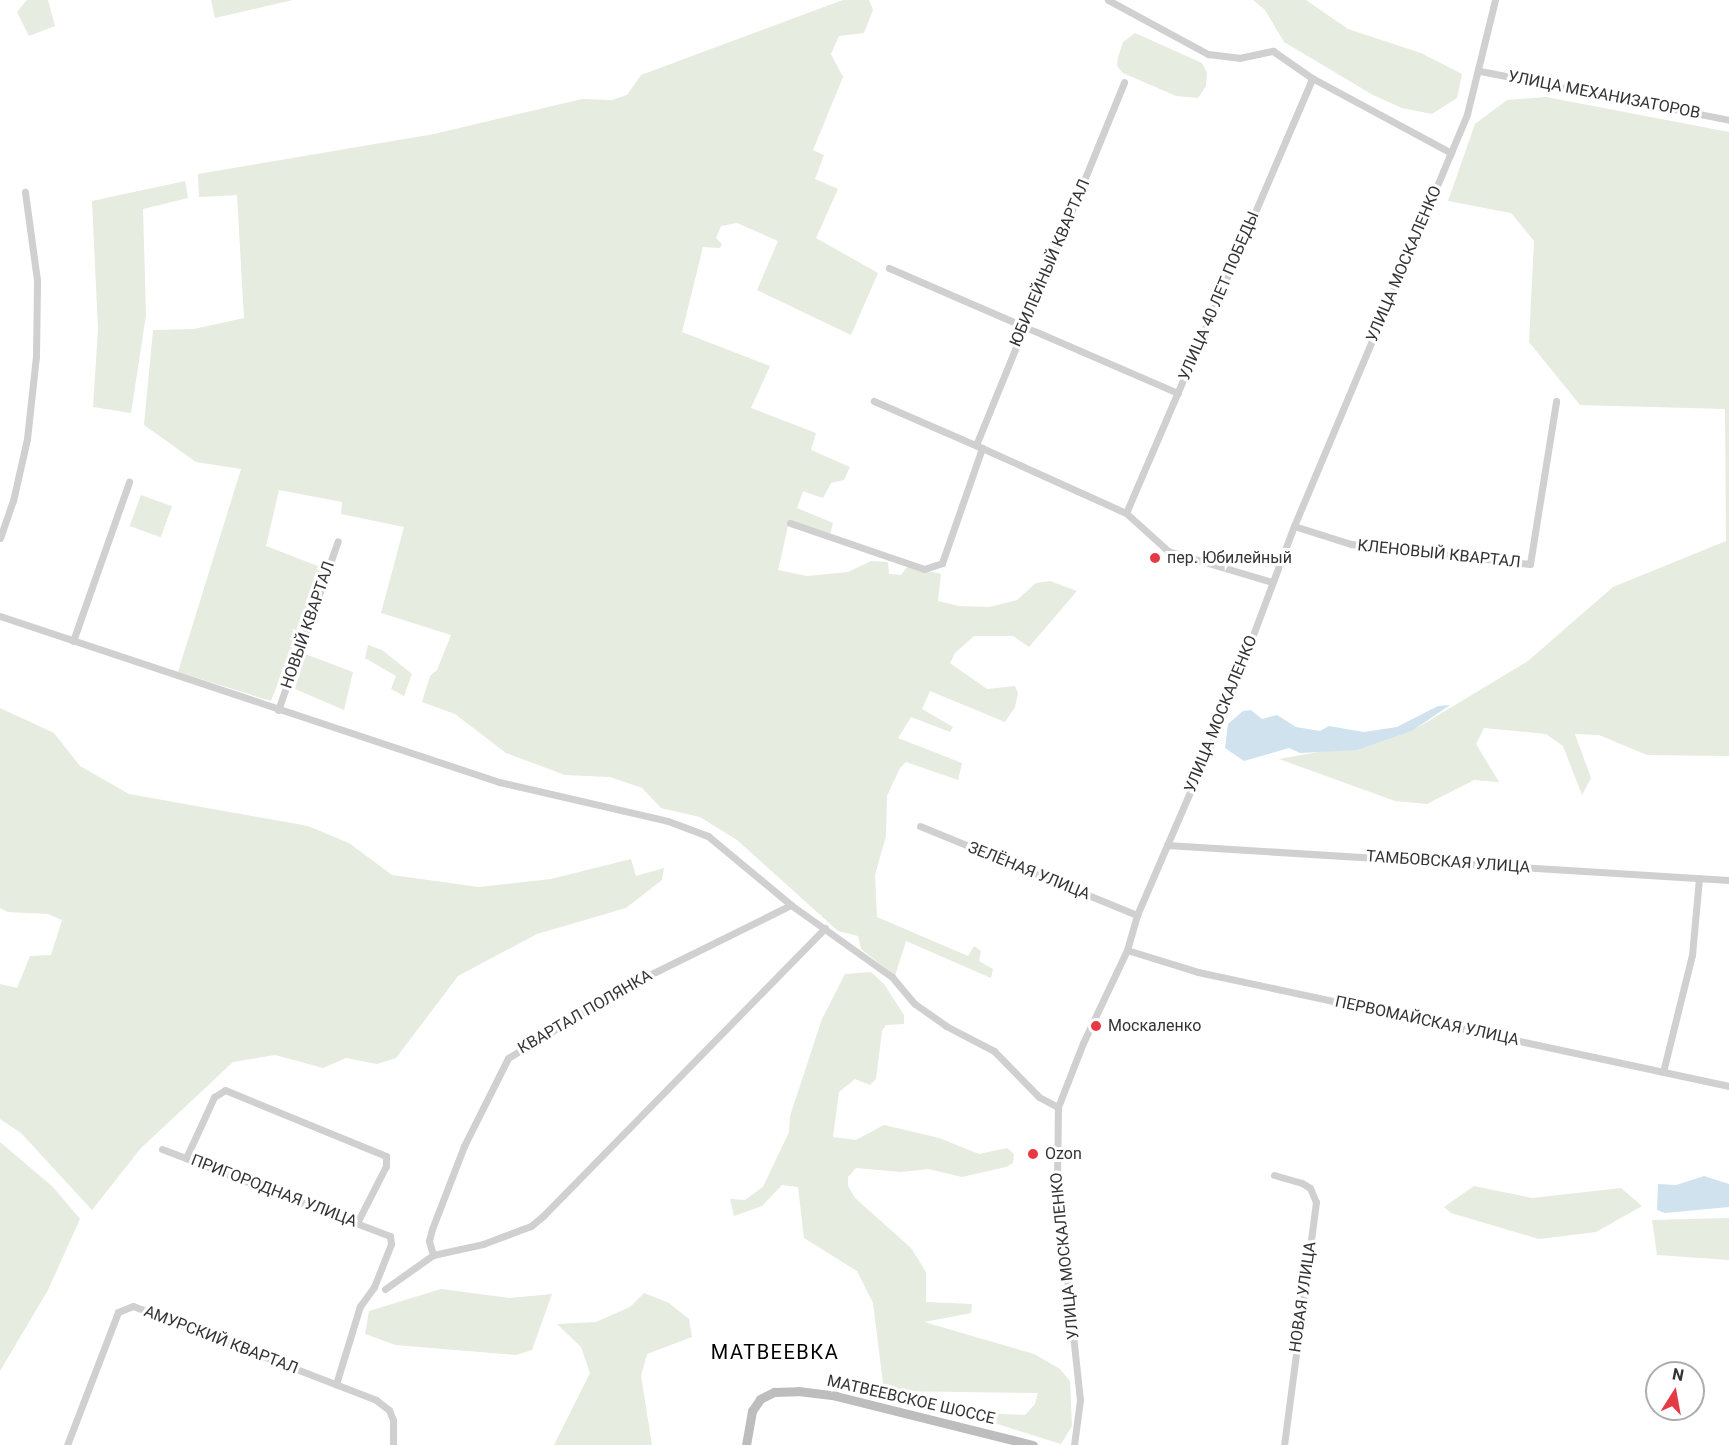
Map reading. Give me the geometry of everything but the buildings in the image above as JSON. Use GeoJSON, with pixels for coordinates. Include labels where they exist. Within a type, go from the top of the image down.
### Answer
{"type":"FeatureCollection","features":[{"type":"Feature","properties":{"kind":"main road","name":"МАТВЕЕВСКОЕ ШОССЕ"},"geometry":{"type":"LineString","coordinates":[[746,1445],[752,1411],[760,1399],[774,1392],[836,1396],[1033,1445]]}},
{"type":"Feature","properties":{"kind":"street"},"geometry":{"type":"LineString","coordinates":[[1107,0],[1208,54],[1223,58],[1273,51],[1312,78],[1451,153]]}},
{"type":"Feature","properties":{"kind":"street","name":"УЛИЦА МОСКАЛЕНКО"},"geometry":{"type":"LineString","coordinates":[[1074,1445],[1080,1400],[1057,1185],[1058,1107],[1083,1043],[1127,950],[1137,915],[1221,720],[1294,526],[1451,153],[1480,71],[1495,0]]}},
{"type":"Feature","properties":{"kind":"street","name":"УЛИЦА МЕХАНИЗАТОРОВ"},"geometry":{"type":"LineString","coordinates":[[1480,71],[1729,120]]}},
{"type":"Feature","properties":{"kind":"street","name":"УЛИЦА 40 ЛЕТ ПОБЕДЫ"},"geometry":{"type":"LineString","coordinates":[[1126,513],[1312,78]]}},
{"type":"Feature","properties":{"kind":"street","name":"ЮБИЛЕЙНЫЙ КВАРТАЛ"},"geometry":{"type":"LineString","coordinates":[[790,523],[924,569],[937,566],[944,559],[979,447],[1022,326],[1056,255],[1124,82]]}},
{"type":"Feature","properties":{"kind":"street"},"geometry":{"type":"LineString","coordinates":[[0,538],[13,501],[27,440],[36,356],[37,280],[25,192]]}},
{"type":"Feature","properties":{"kind":"street"},"geometry":{"type":"LineString","coordinates":[[889,268],[1178,393]]}},
{"type":"Feature","properties":{"kind":"street"},"geometry":{"type":"LineString","coordinates":[[874,401],[1126,513],[1168,551],[1272,582]]}},
{"type":"Feature","properties":{"kind":"street","name":"КЛЕНОВЫЙ КВАРТАЛ"},"geometry":{"type":"LineString","coordinates":[[1294,526],[1351,544],[1530,564],[1556,401]]}},
{"type":"Feature","properties":{"kind":"street"},"geometry":{"type":"LineString","coordinates":[[73,642],[129,482]]}},
{"type":"Feature","properties":{"kind":"street","name":"НОВЫЙ КВАРТАЛ"},"geometry":{"type":"LineString","coordinates":[[278,710],[338,541]]}},
{"type":"Feature","properties":{"kind":"street"},"geometry":{"type":"LineString","coordinates":[[0,616],[499,782],[687,827],[716,842],[791,905],[892,977],[915,1004],[946,1026],[994,1051],[1039,1097],[1058,1107]]}},
{"type":"Feature","properties":{"kind":"street","name":"ЗЕЛЁНАЯ УЛИЦА"},"geometry":{"type":"LineString","coordinates":[[921,826],[1137,915]]}},
{"type":"Feature","properties":{"kind":"street","name":"ТАМБОВСКАЯ УЛИЦА"},"geometry":{"type":"LineString","coordinates":[[1167,845],[1729,880]]}},
{"type":"Feature","properties":{"kind":"street"},"geometry":{"type":"LineString","coordinates":[[1663,1072],[1692,955],[1698,878]]}},
{"type":"Feature","properties":{"kind":"street","name":"КВАРТАЛ ПОЛЯНКА"},"geometry":{"type":"LineString","coordinates":[[433,1255],[429,1241],[440,1208],[464,1146],[508,1058],[627,986],[791,905]]}},
{"type":"Feature","properties":{"kind":"street"},"geometry":{"type":"LineString","coordinates":[[385,1290],[433,1255],[483,1244],[531,1226],[825,928]]}},
{"type":"Feature","properties":{"kind":"street","name":"ПЕРВОМАЙСКАЯ УЛИЦА"},"geometry":{"type":"LineString","coordinates":[[1127,950],[1198,972],[1729,1086]]}},
{"type":"Feature","properties":{"kind":"street"},"geometry":{"type":"LineString","coordinates":[[186,1158],[214,1097],[225,1090],[386,1156],[386,1166],[357,1223]]}},
{"type":"Feature","properties":{"kind":"street","name":"ПРИГОРОДНАЯ УЛИЦА"},"geometry":{"type":"LineString","coordinates":[[162,1149],[386,1233],[391,1244],[374,1287],[360,1306],[336,1384]]}},
{"type":"Feature","properties":{"kind":"street","name":"НОВАЯ УЛИЦА"},"geometry":{"type":"LineString","coordinates":[[1274,1175],[1302,1183],[1310,1188],[1316,1202],[1284,1445]]}},
{"type":"Feature","properties":{"kind":"street","name":"АМУРСКИЙ КВАРТАЛ"},"geometry":{"type":"LineString","coordinates":[[67,1445],[118,1312],[124,1306],[145,1310],[336,1384],[389,1410],[393,1420],[393,1445]]}},
{"type":"Feature","properties":{"kind":"shaded area"},"geometry":{"type":"Polygon","coordinates":[[[27,0],[48,0],[55,26],[29,36],[17,12],[27,0]]]}},
{"type":"Feature","properties":{"kind":"shaded area"},"geometry":{"type":"Polygon","coordinates":[[[211,0],[293,0],[215,18],[211,0]]]}},
{"type":"Feature","properties":{"kind":"shaded area"},"geometry":{"type":"Polygon","coordinates":[[[843,0],[869,0],[873,10],[864,33],[839,36],[831,54],[843,77],[813,150],[824,155],[815,179],[838,189],[816,238],[878,273],[851,335],[757,290],[778,241],[737,223],[721,226],[716,238],[722,244],[720,248],[703,247],[682,332],[770,366],[751,408],[816,433],[811,450],[850,467],[844,480],[831,483],[823,498],[803,491],[797,508],[833,523],[830,535],[789,522],[778,570],[807,576],[848,572],[871,561],[888,562],[889,574],[901,575],[908,566],[941,574],[938,601],[959,606],[989,607],[1017,600],[1036,583],[1050,581],[1077,591],[1029,647],[1013,636],[974,636],[955,653],[950,663],[987,689],[1015,686],[1018,693],[1015,707],[1005,722],[930,691],[922,709],[953,727],[950,732],[911,717],[898,738],[962,763],[958,780],[906,762],[900,768],[887,796],[886,836],[875,875],[877,917],[968,956],[974,946],[981,951],[979,961],[993,969],[991,978],[906,941],[895,976],[861,949],[858,936],[838,931],[737,840],[700,817],[661,808],[642,788],[610,777],[565,775],[506,753],[455,714],[422,702],[430,676],[437,670],[451,635],[381,613],[404,527],[341,514],[342,502],[279,490],[266,546],[323,568],[271,701],[178,672],[241,469],[196,462],[144,425],[153,330],[194,329],[244,318],[237,195],[199,197],[198,174],[434,134],[582,99],[612,100],[627,95],[641,75],[843,0]]]}},
{"type":"Feature","properties":{"kind":"shaded area"},"geometry":{"type":"Polygon","coordinates":[[[1253,0],[1306,0],[1348,29],[1421,53],[1462,74],[1457,98],[1432,114],[1402,108],[1373,95],[1284,42],[1265,10],[1253,0]]]}},
{"type":"Feature","properties":{"kind":"shaded area"},"geometry":{"type":"Polygon","coordinates":[[[1135,33],[1202,63],[1207,73],[1206,86],[1198,98],[1176,96],[1123,73],[1117,66],[1118,57],[1123,42],[1135,33]]]}},
{"type":"Feature","properties":{"kind":"shaded area"},"geometry":{"type":"Polygon","coordinates":[[[1546,97],[1729,132],[1729,756],[1647,755],[1599,735],[1575,734],[1591,778],[1582,795],[1563,746],[1546,734],[1484,728],[1476,744],[1499,782],[1474,780],[1427,804],[1395,801],[1279,759],[1335,749],[1358,750],[1412,731],[1528,661],[1613,587],[1726,541],[1725,409],[1580,405],[1529,342],[1534,241],[1511,213],[1448,201],[1475,124],[1507,100],[1546,97]]]}},
{"type":"Feature","properties":{"kind":"shaded area"},"geometry":{"type":"Polygon","coordinates":[[[185,181],[188,198],[143,209],[146,315],[131,413],[93,407],[98,329],[92,201],[185,181]]]}},
{"type":"Feature","properties":{"kind":"shaded area"},"geometry":{"type":"Polygon","coordinates":[[[141,495],[172,506],[161,537],[130,526],[141,495]]]}},
{"type":"Feature","properties":{"kind":"shaded area"},"geometry":{"type":"Polygon","coordinates":[[[368,645],[382,650],[412,674],[404,696],[391,689],[396,676],[365,658],[368,645]]]}},
{"type":"Feature","properties":{"kind":"shaded area"},"geometry":{"type":"Polygon","coordinates":[[[305,654],[353,672],[344,710],[295,689],[305,654]]]}},
{"type":"Feature","properties":{"kind":"shaded area"},"geometry":{"type":"Polygon","coordinates":[[[0,708],[54,733],[80,766],[129,794],[308,826],[349,843],[392,875],[479,887],[551,879],[631,859],[636,876],[664,868],[662,880],[626,908],[537,934],[458,976],[396,1058],[377,1064],[346,1058],[323,1068],[275,1055],[233,1062],[141,1148],[92,1210],[21,1133],[0,1119],[0,984],[17,988],[30,956],[51,955],[62,920],[48,914],[8,912],[0,908],[0,708]]]}},
{"type":"Feature","properties":{"kind":"shaded area"},"geometry":{"type":"Polygon","coordinates":[[[871,972],[884,984],[904,1015],[904,1024],[886,1025],[882,1031],[876,1079],[870,1085],[855,1079],[839,1092],[833,1137],[856,1140],[884,1125],[939,1138],[979,1154],[1007,1148],[1014,1154],[1013,1163],[1006,1167],[962,1177],[928,1169],[901,1172],[856,1168],[848,1177],[848,1186],[855,1198],[911,1248],[926,1272],[926,1302],[972,1304],[971,1313],[924,1322],[1034,1354],[1060,1369],[1070,1381],[1072,1426],[1061,1444],[959,1412],[1025,1415],[1035,1404],[1038,1393],[884,1391],[873,1303],[857,1271],[804,1238],[798,1187],[782,1185],[762,1206],[734,1216],[730,1199],[745,1200],[763,1187],[789,1132],[790,1116],[822,1019],[845,974],[871,972]]]}},
{"type":"Feature","properties":{"kind":"shaded area"},"geometry":{"type":"Polygon","coordinates":[[[0,1142],[53,1187],[80,1219],[48,1290],[0,1371],[0,1142]]]}},
{"type":"Feature","properties":{"kind":"shaded area"},"geometry":{"type":"Polygon","coordinates":[[[1474,1186],[1532,1198],[1621,1188],[1642,1206],[1596,1232],[1539,1239],[1451,1213],[1444,1207],[1474,1186]]]}},
{"type":"Feature","properties":{"kind":"shaded area"},"geometry":{"type":"Polygon","coordinates":[[[1729,1218],[1729,1260],[1657,1255],[1652,1220],[1729,1218]]]}},
{"type":"Feature","properties":{"kind":"shaded area"},"geometry":{"type":"Polygon","coordinates":[[[441,1289],[510,1298],[552,1294],[532,1350],[516,1355],[396,1345],[365,1334],[369,1311],[441,1289]]]}},
{"type":"Feature","properties":{"kind":"shaded area"},"geometry":{"type":"Polygon","coordinates":[[[644,1293],[669,1303],[689,1319],[692,1337],[647,1354],[641,1376],[652,1445],[554,1445],[590,1373],[581,1347],[557,1324],[596,1322],[630,1307],[644,1293]]]}},
{"type":"Feature","properties":{"kind":"water"},"geometry":{"type":"Polygon","coordinates":[[[1450,705],[1412,731],[1358,750],[1300,753],[1289,748],[1244,761],[1225,748],[1228,724],[1243,711],[1251,710],[1262,719],[1277,715],[1296,727],[1320,731],[1329,726],[1364,732],[1397,727],[1438,706],[1450,705]]]}},
{"type":"Feature","properties":{"kind":"water"},"geometry":{"type":"Polygon","coordinates":[[[1704,1176],[1729,1184],[1729,1207],[1665,1213],[1657,1210],[1658,1184],[1676,1185],[1704,1176]]]}},
{"type":"Feature","properties":{"kind":"place","name":"пер. Юбилейный"},"geometry":{"type":"Point","coordinates":[1155,558]}},
{"type":"Feature","properties":{"kind":"place","name":"Москаленко"},"geometry":{"type":"Point","coordinates":[1096,1026]}},
{"type":"Feature","properties":{"kind":"place","name":"Ozon"},"geometry":{"type":"Point","coordinates":[1033,1154]}},
{"type":"Feature","properties":{"kind":"district","name":"МАТВЕЕВКА"},"geometry":{"type":"Point","coordinates":[775,1352]}}]}
